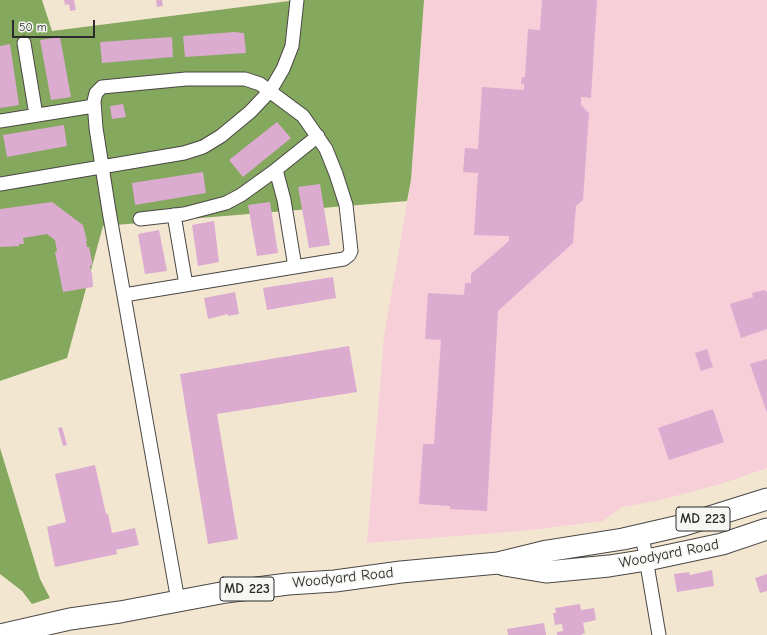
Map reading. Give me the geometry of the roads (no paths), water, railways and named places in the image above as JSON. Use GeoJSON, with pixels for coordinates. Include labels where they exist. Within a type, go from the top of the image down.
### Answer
{"type":"FeatureCollection","features":[{"type":"Feature","properties":{"kind":"main road","name":"Woodyard Road"},"geometry":{"type":"LineString","coordinates":[[0,635],[70,619],[97,616],[251,588],[498,563],[547,550],[642,535],[684,525],[766,500]]}},
{"type":"Feature","properties":{"kind":"main road","name":"Woodyard Road"},"geometry":{"type":"LineString","coordinates":[[498,563],[546,572],[647,560],[722,544],[767,529]]}},
{"type":"Feature","properties":{"kind":"street"},"geometry":{"type":"LineString","coordinates":[[0,184],[177,155],[203,147],[221,136],[250,112],[270,91],[283,69],[292,46],[297,0]]}},
{"type":"Feature","properties":{"kind":"street"},"geometry":{"type":"LineString","coordinates":[[24,43],[36,115]]}},
{"type":"Feature","properties":{"kind":"street"},"geometry":{"type":"LineString","coordinates":[[124,295],[344,259],[349,255],[351,251],[346,205],[328,155],[318,136],[303,116],[260,84],[245,78],[186,79],[102,87],[96,93],[94,106],[102,168],[149,446],[178,601]]}},
{"type":"Feature","properties":{"kind":"street"},"geometry":{"type":"LineString","coordinates":[[0,121],[94,106]]}},
{"type":"Feature","properties":{"kind":"street"},"geometry":{"type":"LineString","coordinates":[[140,219],[174,215],[226,203],[242,195],[318,136]]}},
{"type":"Feature","properties":{"kind":"street"},"geometry":{"type":"LineString","coordinates":[[276,170],[284,200],[295,267]]}},
{"type":"Feature","properties":{"kind":"street"},"geometry":{"type":"LineString","coordinates":[[174,215],[186,285]]}},
{"type":"Feature","properties":{"kind":"street"},"geometry":{"type":"LineString","coordinates":[[642,535],[659,635]]}}]}
